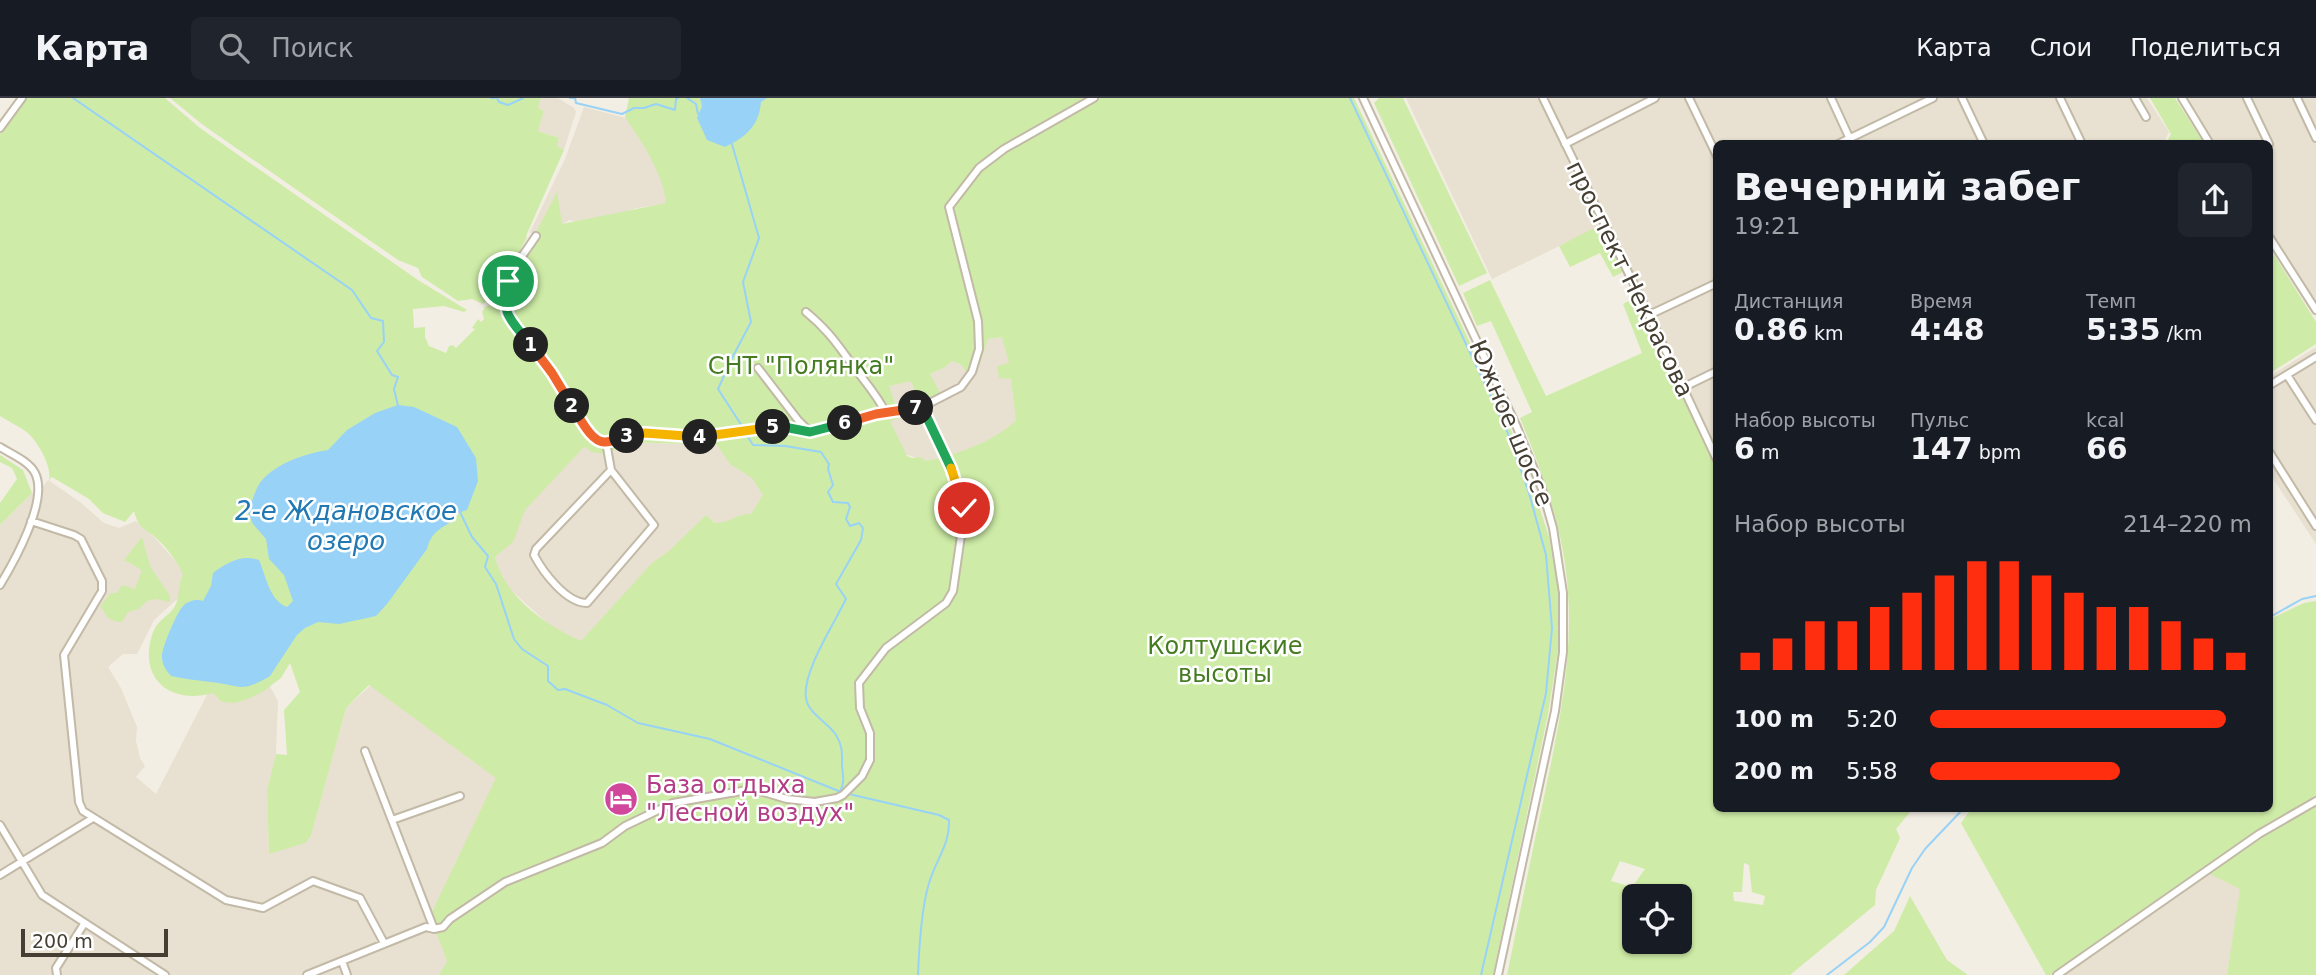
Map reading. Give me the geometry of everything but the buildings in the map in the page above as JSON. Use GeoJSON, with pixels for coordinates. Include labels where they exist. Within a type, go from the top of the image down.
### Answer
{"type":"FeatureCollection","features":[{"type":"Feature","properties":{"kind":"street"},"geometry":{"type":"LineString","coordinates":[[0,128],[22,98]]}},
{"type":"Feature","properties":{"kind":"street"},"geometry":{"type":"LineString","coordinates":[[536,236],[508,281],[503,296],[504,308],[552,373],[588,430],[599,441],[606,442],[645,433],[702,437],[779,426],[810,432],[922,407],[961,387],[971,372],[979,349],[978,321],[949,207],[979,168],[1004,149],[1094,98]]}},
{"type":"Feature","properties":{"kind":"street","name":"Южное шоссе"},"geometry":{"type":"LineString","coordinates":[[1363,98],[1516,425],[1542,489],[1553,528],[1563,593],[1563,652],[1555,710],[1498,975]]}},
{"type":"Feature","properties":{"kind":"street","name":"проспект Некрасова"},"geometry":{"type":"LineString","coordinates":[[1543,98],[1713,449]]}},
{"type":"Feature","properties":{"kind":"street"},"geometry":{"type":"LineString","coordinates":[[1565,144],[1654,98]]}},
{"type":"Feature","properties":{"kind":"street"},"geometry":{"type":"LineString","coordinates":[[1689,98],[1713,148]]}},
{"type":"Feature","properties":{"kind":"street"},"geometry":{"type":"LineString","coordinates":[[1831,98],[1844,140]]}},
{"type":"Feature","properties":{"kind":"street"},"geometry":{"type":"LineString","coordinates":[[1846,140],[1933,98]]}},
{"type":"Feature","properties":{"kind":"street"},"geometry":{"type":"LineString","coordinates":[[1962,98],[1981,140]]}},
{"type":"Feature","properties":{"kind":"street"},"geometry":{"type":"LineString","coordinates":[[2060,98],[2080,140]]}},
{"type":"Feature","properties":{"kind":"street"},"geometry":{"type":"LineString","coordinates":[[2135,98],[2146,117]]}},
{"type":"Feature","properties":{"kind":"street"},"geometry":{"type":"LineString","coordinates":[[2182,98],[2208,140]]}},
{"type":"Feature","properties":{"kind":"street"},"geometry":{"type":"LineString","coordinates":[[2247,98],[2268,140]]}},
{"type":"Feature","properties":{"kind":"street"},"geometry":{"type":"LineString","coordinates":[[2297,98],[2316,138]]}},
{"type":"Feature","properties":{"kind":"street"},"geometry":{"type":"LineString","coordinates":[[2273,243],[2316,310]]}},
{"type":"Feature","properties":{"kind":"street"},"geometry":{"type":"LineString","coordinates":[[1649,315],[1713,285]]}},
{"type":"Feature","properties":{"kind":"street"},"geometry":{"type":"LineString","coordinates":[[807,312],[833,336],[877,395],[886,413]]}},
{"type":"Feature","properties":{"kind":"street"},"geometry":{"type":"LineString","coordinates":[[2273,383],[2316,357]]}},
{"type":"Feature","properties":{"kind":"street"},"geometry":{"type":"LineString","coordinates":[[758,368],[810,432]]}},
{"type":"Feature","properties":{"kind":"street"},"geometry":{"type":"LineString","coordinates":[[1682,388],[1713,373]]}},
{"type":"Feature","properties":{"kind":"street"},"geometry":{"type":"LineString","coordinates":[[2287,375],[2316,420]]}},
{"type":"Feature","properties":{"kind":"street"},"geometry":{"type":"LineString","coordinates":[[307,975],[384,943],[430,928],[443,927],[450,919],[505,882],[602,843],[625,826],[673,803],[753,789],[814,803],[836,799],[857,781],[870,760],[872,744],[860,708],[859,682],[886,648],[946,603],[953,591],[964,508],[954,475],[922,407]]}},
{"type":"Feature","properties":{"kind":"street"},"geometry":{"type":"LineString","coordinates":[[606,442],[611,470],[654,524],[587,603],[582,604],[557,587],[534,555],[536,549],[565,516],[611,470]]}},
{"type":"Feature","properties":{"kind":"street"},"geometry":{"type":"LineString","coordinates":[[0,447],[36,473],[37,492],[21,550],[0,585]]}},
{"type":"Feature","properties":{"kind":"street"},"geometry":{"type":"LineString","coordinates":[[2273,458],[2316,526]]}},
{"type":"Feature","properties":{"kind":"street"},"geometry":{"type":"LineString","coordinates":[[31,521],[81,539],[102,581],[102,590],[64,655],[79,802],[83,811],[226,900],[263,908],[313,881],[355,895],[363,902],[384,943]]}},
{"type":"Feature","properties":{"kind":"street"},"geometry":{"type":"LineString","coordinates":[[365,751],[425,908],[430,928]]}},
{"type":"Feature","properties":{"kind":"street"},"geometry":{"type":"LineString","coordinates":[[392,820],[460,796]]}},
{"type":"Feature","properties":{"kind":"street"},"geometry":{"type":"LineString","coordinates":[[2057,975],[2259,834],[2316,801]]}},
{"type":"Feature","properties":{"kind":"street"},"geometry":{"type":"LineString","coordinates":[[0,875],[93,818]]}},
{"type":"Feature","properties":{"kind":"street"},"geometry":{"type":"LineString","coordinates":[[0,825],[42,895],[165,975]]}},
{"type":"Feature","properties":{"kind":"street"},"geometry":{"type":"LineString","coordinates":[[57,975],[56,968],[83,923]]}},
{"type":"Feature","properties":{"kind":"street"},"geometry":{"type":"LineString","coordinates":[[342,961],[347,975]]}},
{"type":"Feature","properties":{"kind":"shaded area"},"geometry":{"type":"Polygon","coordinates":[[[541,98],[558,98],[576,112],[564,150],[557,146],[559,138],[538,131],[544,111],[538,108],[541,98]]]}},
{"type":"Feature","properties":{"kind":"shaded area"},"geometry":{"type":"Polygon","coordinates":[[[1406,98],[2147,98],[2169,132],[2165,140],[1713,140],[1713,459],[1600,226],[1492,279],[1406,98]]]}},
{"type":"Feature","properties":{"kind":"shaded area"},"geometry":{"type":"Polygon","coordinates":[[[2188,98],[2316,98],[2316,307],[2273,238],[2273,140],[2211,140],[2188,98]]]}},
{"type":"Feature","properties":{"kind":"shaded area"},"geometry":{"type":"Polygon","coordinates":[[[584,107],[626,118],[637,126],[669,188],[670,203],[637,208],[585,224],[569,220],[541,239],[530,232],[565,159],[584,107]]]}},
{"type":"Feature","properties":{"kind":"shaded area"},"geometry":{"type":"Polygon","coordinates":[[[1002,337],[1011,364],[1007,378],[1021,384],[1030,394],[1011,429],[973,453],[926,461],[896,451],[883,423],[897,408],[888,386],[911,380],[940,395],[930,374],[952,361],[962,365],[967,374],[979,367],[988,339],[1002,337]]]}},
{"type":"Feature","properties":{"kind":"shaded area"},"geometry":{"type":"Polygon","coordinates":[[[2316,347],[2316,544],[2273,479],[2273,374],[2316,347]]]}},
{"type":"Feature","properties":{"kind":"shaded area"},"geometry":{"type":"Polygon","coordinates":[[[628,442],[731,446],[770,490],[759,515],[720,527],[706,515],[575,648],[503,583],[495,558],[499,524],[561,450],[586,447],[610,452],[628,442]]]}},
{"type":"Feature","properties":{"kind":"shaded area"},"geometry":{"type":"Polygon","coordinates":[[[48,480],[104,523],[119,528],[136,521],[195,583],[154,620],[137,654],[123,654],[108,667],[121,688],[137,727],[136,741],[145,766],[136,777],[156,794],[212,685],[268,683],[278,701],[276,754],[267,790],[269,854],[311,836],[346,708],[370,686],[401,699],[502,777],[432,912],[431,925],[442,941],[447,963],[439,975],[0,975],[0,525],[32,493],[35,496],[48,480]]]}},
{"type":"Feature","properties":{"kind":"shaded area"},"geometry":{"type":"Polygon","coordinates":[[[2207,872],[2241,889],[2227,975],[2062,975],[2207,872]]]}},
{"type":"Feature","properties":{"kind":"green space","name":"Колтушские высоты"},"geometry":{"type":"Polygon","coordinates":[[[27,98],[165,98],[200,128],[247,161],[418,280],[467,310],[464,312],[444,306],[413,309],[414,328],[425,327],[429,346],[446,353],[449,346],[456,348],[475,329],[472,328],[478,319],[481,322],[484,319],[482,312],[485,307],[498,302],[501,290],[531,242],[557,192],[562,224],[666,203],[656,169],[625,117],[629,98],[1354,98],[1510,427],[1549,537],[1558,590],[1558,650],[1548,714],[1493,975],[439,975],[447,962],[433,924],[432,912],[496,778],[369,685],[346,708],[311,836],[305,843],[269,854],[267,790],[276,754],[287,755],[284,710],[300,692],[290,663],[281,678],[264,691],[235,703],[222,702],[213,693],[184,695],[172,692],[162,685],[154,676],[149,651],[154,629],[177,602],[183,574],[178,564],[140,524],[134,511],[125,522],[103,513],[89,499],[52,477],[49,480],[47,462],[33,438],[0,416],[0,134],[27,98]],[[1002,337],[988,339],[979,367],[967,374],[962,365],[952,361],[930,374],[941,395],[920,403],[911,381],[889,386],[900,418],[890,421],[907,456],[920,457],[926,461],[961,452],[986,441],[1016,420],[1011,379],[999,378],[997,366],[1009,363],[1002,337]],[[628,442],[607,454],[583,448],[525,510],[513,542],[495,557],[508,585],[528,608],[554,627],[581,641],[652,563],[669,551],[706,515],[715,523],[751,514],[763,495],[752,478],[730,464],[717,445],[628,442]]]}},
{"type":"Feature","properties":{"kind":"green space"},"geometry":{"type":"Polygon","coordinates":[[[170,98],[541,98],[538,108],[544,111],[538,131],[559,138],[557,146],[564,150],[527,237],[495,298],[491,297],[483,304],[472,299],[458,301],[422,277],[418,268],[398,260],[203,125],[170,98]]]}},
{"type":"Feature","properties":{"kind":"green space"},"geometry":{"type":"Polygon","coordinates":[[[1379,98],[1403,98],[1487,273],[1459,286],[1374,103],[1379,98]]]}},
{"type":"Feature","properties":{"kind":"green space"},"geometry":{"type":"Polygon","coordinates":[[[2150,98],[2175,98],[2202,140],[2168,140],[2171,134],[2150,98]]]}},
{"type":"Feature","properties":{"kind":"green space"},"geometry":{"type":"Polygon","coordinates":[[[1600,225],[1623,272],[1613,277],[1600,253],[1570,267],[1559,246],[1600,225]]]}},
{"type":"Feature","properties":{"kind":"green space"},"geometry":{"type":"Polygon","coordinates":[[[2273,253],[2316,322],[2316,344],[2273,371],[2273,253]]]}},
{"type":"Feature","properties":{"kind":"green space"},"geometry":{"type":"Polygon","coordinates":[[[1490,280],[1546,396],[1642,353],[1623,304],[1636,297],[1713,459],[1713,812],[1910,812],[1896,829],[1900,838],[1876,890],[1875,905],[1790,975],[1507,975],[1559,721],[1569,618],[1566,569],[1557,524],[1520,418],[1532,412],[1491,321],[1477,326],[1463,293],[1490,280]],[[1744,863],[1742,892],[1733,892],[1734,901],[1763,905],[1765,896],[1752,892],[1749,865],[1744,863]]]}},
{"type":"Feature","properties":{"kind":"green space"},"geometry":{"type":"Polygon","coordinates":[[[0,455],[23,470],[32,493],[0,525],[0,503],[17,479],[12,468],[0,462],[0,455]]]}},
{"type":"Feature","properties":{"kind":"green space"},"geometry":{"type":"Polygon","coordinates":[[[142,537],[150,566],[170,596],[170,602],[156,599],[147,601],[139,609],[128,612],[122,622],[113,620],[100,606],[111,593],[117,593],[122,585],[135,589],[142,570],[124,560],[142,537]]]}},
{"type":"Feature","properties":{"kind":"green space"},"geometry":{"type":"Polygon","coordinates":[[[2316,601],[2316,975],[2227,975],[2240,889],[2202,870],[2053,975],[2046,975],[1961,823],[1969,812],[2273,812],[2273,618],[2304,603],[2316,601]]]}},
{"type":"Feature","properties":{"kind":"green space"},"geometry":{"type":"Polygon","coordinates":[[[1910,896],[1947,960],[1968,975],[1844,975],[1894,931],[1910,896]]]}},
{"type":"Feature","properties":{"kind":"water"},"geometry":{"type":"Polygon","coordinates":[[[700,98],[767,98],[761,102],[757,118],[750,130],[725,147],[707,140],[697,118],[702,106],[700,98]]]}},
{"type":"Feature","properties":{"kind":"water","name":"2-е Ждановское озеро"},"geometry":{"type":"Polygon","coordinates":[[[398,405],[414,407],[457,427],[476,458],[478,481],[467,510],[454,514],[453,521],[433,535],[427,549],[376,616],[339,624],[318,622],[305,628],[297,635],[270,676],[252,685],[240,687],[171,676],[162,657],[173,623],[185,604],[193,600],[203,601],[211,586],[213,573],[224,566],[234,560],[259,560],[276,599],[287,607],[293,601],[284,575],[269,559],[266,539],[253,524],[248,513],[264,479],[289,461],[328,450],[347,430],[375,413],[398,405]]]}},
{"type":"Feature","properties":{"kind":"waterway"},"geometry":{"type":"LineString","coordinates":[[73,98],[352,290],[371,318],[383,321],[384,342],[377,351],[392,375],[398,377],[394,389],[398,406]]}},
{"type":"Feature","properties":{"kind":"waterway"},"geometry":{"type":"LineString","coordinates":[[491,98],[497,98],[499,102],[508,105],[523,98]]}},
{"type":"Feature","properties":{"kind":"waterway"},"geometry":{"type":"LineString","coordinates":[[570,98],[575,98],[576,103],[622,114],[634,108],[656,104],[675,110],[678,98]]}},
{"type":"Feature","properties":{"kind":"waterway"},"geometry":{"type":"LineString","coordinates":[[687,98],[696,104],[698,114]]}},
{"type":"Feature","properties":{"kind":"waterway"},"geometry":{"type":"LineString","coordinates":[[1350,98],[1507,431],[1529,493],[1546,555],[1552,628],[1546,693],[1481,975]]}},
{"type":"Feature","properties":{"kind":"waterway"},"geometry":{"type":"LineString","coordinates":[[732,144],[759,238],[743,282],[751,322],[718,389],[742,426]]}},
{"type":"Feature","properties":{"kind":"waterway"},"geometry":{"type":"LineString","coordinates":[[746,434],[753,445],[785,446],[821,452],[829,464],[833,485],[828,492],[833,502],[848,503],[850,507],[846,519],[850,526],[859,523],[863,528],[861,540],[836,584],[846,599],[814,662],[806,687],[806,698],[811,709],[833,731],[840,743],[843,779],[840,792]]}},
{"type":"Feature","properties":{"kind":"waterway"},"geometry":{"type":"LineString","coordinates":[[460,512],[472,537],[488,556],[485,567],[496,584],[514,639],[522,649],[548,666],[548,681],[558,690],[565,689],[607,705],[638,723],[710,739],[841,792]]}},
{"type":"Feature","properties":{"kind":"waterway"},"geometry":{"type":"LineString","coordinates":[[2273,615],[2302,599],[2316,596]]}},
{"type":"Feature","properties":{"kind":"waterway"},"geometry":{"type":"LineString","coordinates":[[849,794],[939,815],[949,820],[946,843],[931,877],[925,899],[918,975]]}},
{"type":"Feature","properties":{"kind":"waterway"},"geometry":{"type":"LineString","coordinates":[[1827,975],[1870,942],[1884,927],[1912,868],[1925,849],[1960,812]]}},
{"type":"Feature","properties":{"kind":"place","name":"База отдыха \"Лесной воздух\""},"geometry":{"type":"Point","coordinates":[621,799]}},
{"type":"Feature","properties":{"kind":"route"},"geometry":{"type":"LineString","coordinates":[[508,281],[503,296],[504,308],[552,373],[588,430],[599,441],[606,442],[645,433],[702,437],[779,426],[810,432],[876,414],[922,407],[954,475],[964,508]]}},
{"type":"Feature","properties":{"kind":"park label","name":"СНТ \"Полянка\""},"geometry":{"type":"Point","coordinates":[801,366]}}]}
